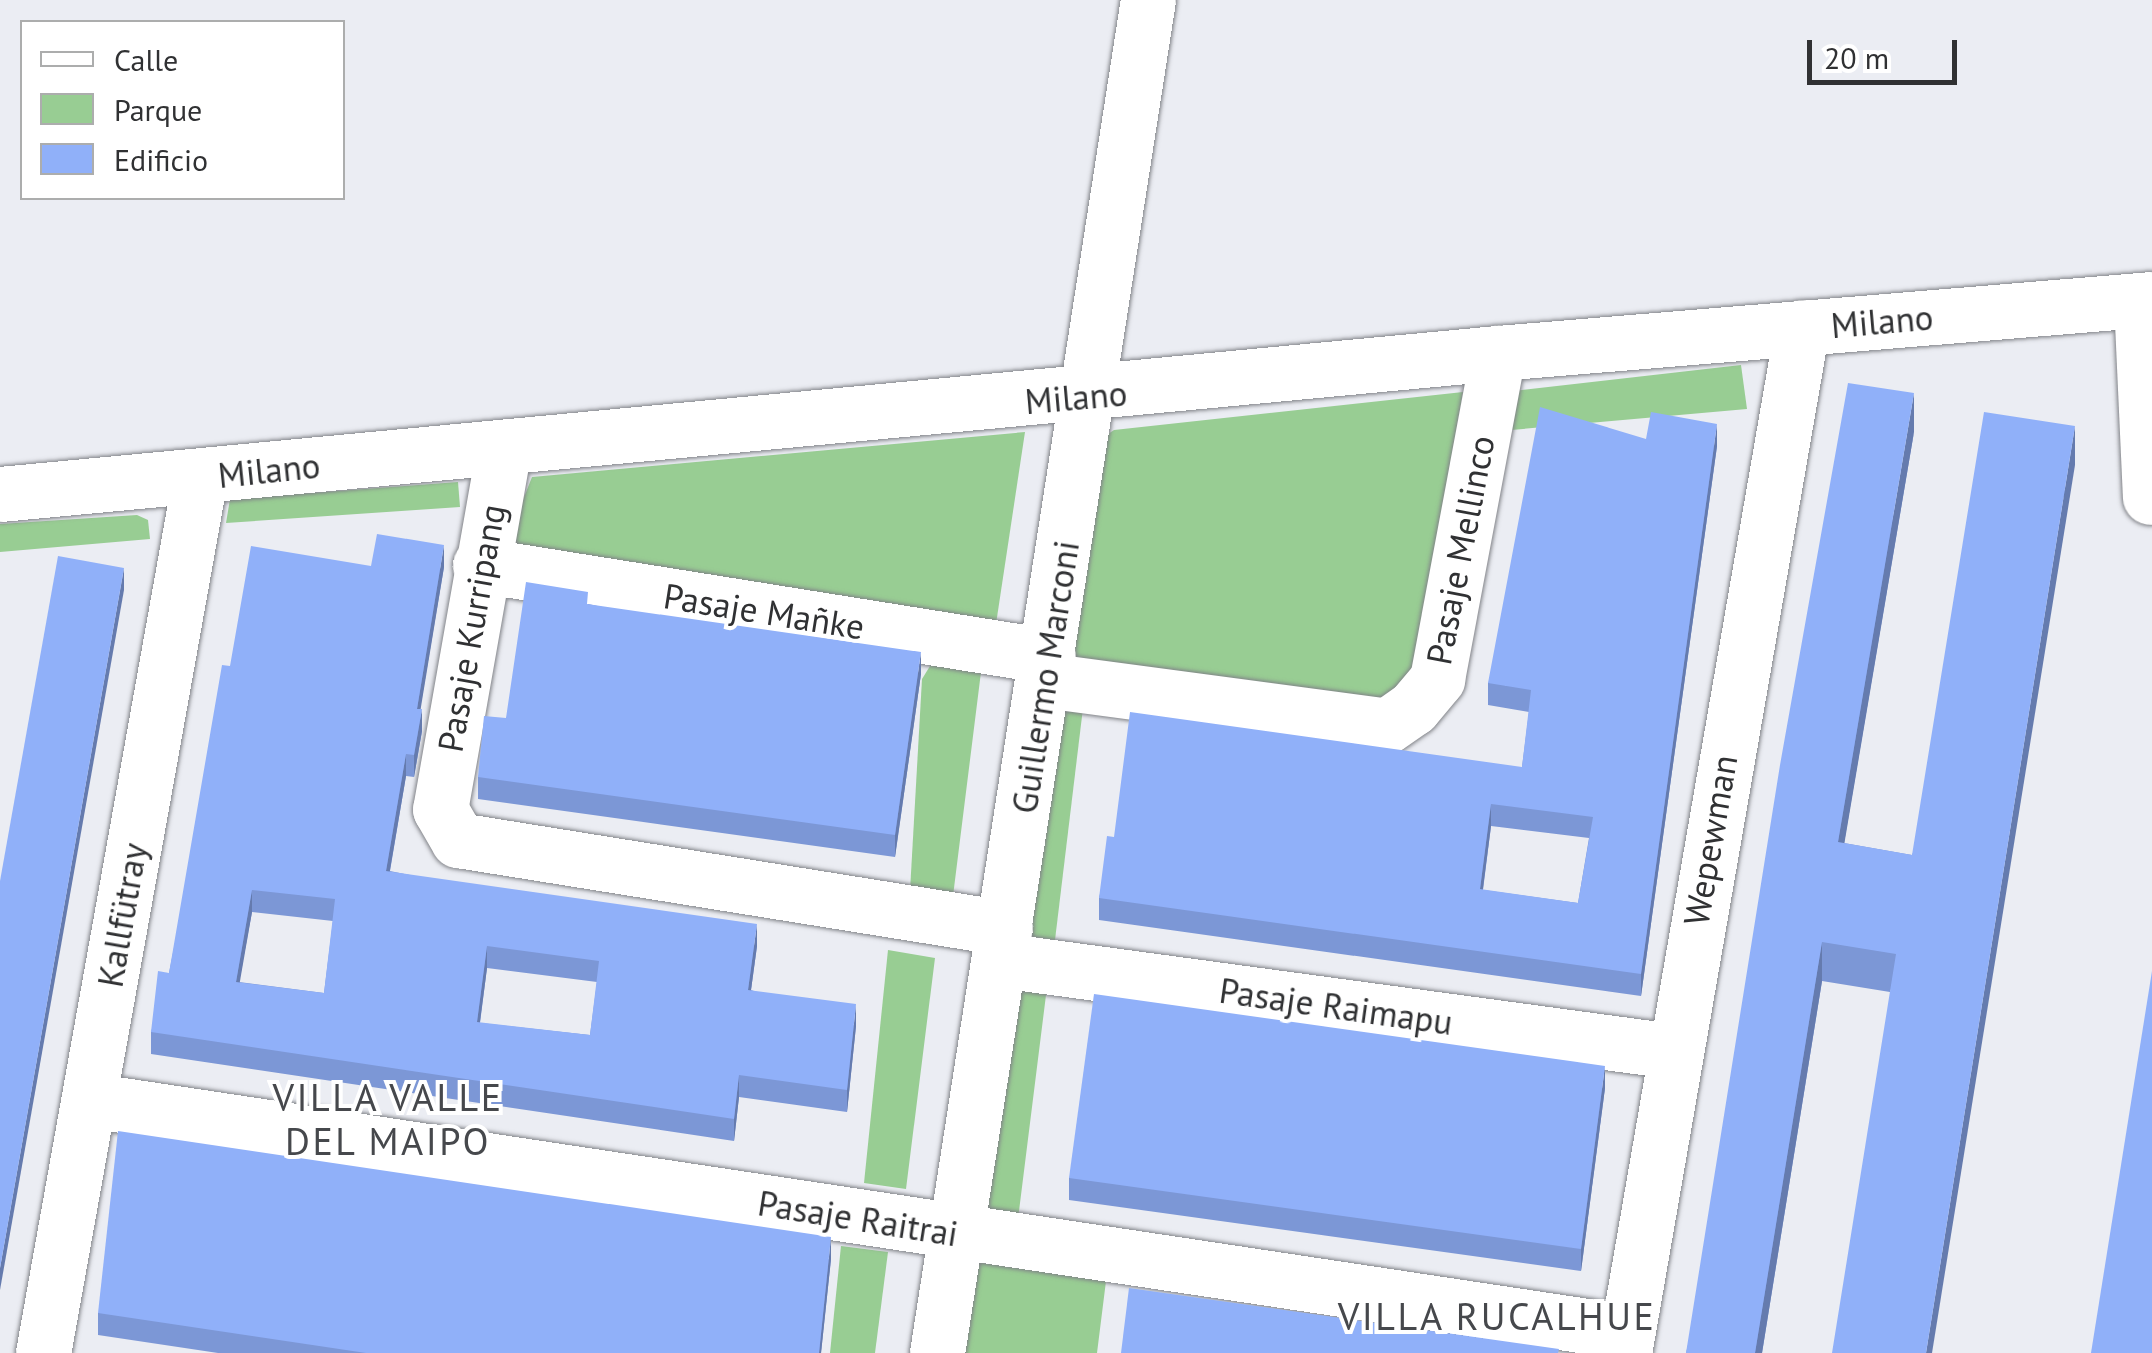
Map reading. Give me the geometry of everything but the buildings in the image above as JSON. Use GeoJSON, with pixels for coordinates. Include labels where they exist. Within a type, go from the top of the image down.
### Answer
{"type":"FeatureCollection","features":[{"type":"Feature","properties":{"kind":"street","name":"Guillermo Marconi"},"geometry":{"type":"LineString","coordinates":[[938,1353],[1090,396],[1148,0]]}},
{"type":"Feature","properties":{"kind":"street","name":"Milano"},"geometry":{"type":"LineString","coordinates":[[0,494],[1090,396],[1498,353],[2146,300]]}},
{"type":"Feature","properties":{"kind":"street"},"geometry":{"type":"LineString","coordinates":[[2146,300],[2150,497]]}},
{"type":"Feature","properties":{"kind":"street","name":"Wepewman"},"geometry":{"type":"LineString","coordinates":[[1626,1342],[1672,1051],[1802,328]]}},
{"type":"Feature","properties":{"kind":"street","name":"Pasaje Mellinco"},"geometry":{"type":"LineString","coordinates":[[1387,726],[1413,708],[1437,678],[1498,353]]}},
{"type":"Feature","properties":{"kind":"street","name":"Pasaje Kurripang"},"geometry":{"type":"LineString","coordinates":[[440,808],[480,565],[504,447]]}},
{"type":"Feature","properties":{"kind":"street","name":"Kallfütray"},"geometry":{"type":"LineString","coordinates":[[43,1353],[200,477]]}},
{"type":"Feature","properties":{"kind":"street","name":"Pasaje Mañke"},"geometry":{"type":"LineString","coordinates":[[480,565],[1387,726]]}},
{"type":"Feature","properties":{"kind":"street","name":"Pasaje Raimapu"},"geometry":{"type":"LineString","coordinates":[[440,808],[458,840],[492,848],[1003,944],[1672,1051]]}},
{"type":"Feature","properties":{"kind":"street","name":"Pasaje Raitrai"},"geometry":{"type":"LineString","coordinates":[[89,1100],[956,1233],[1626,1342]]}},
{"type":"Feature","properties":{"kind":"green space"},"geometry":{"type":"Polygon","coordinates":[[[1741,365],[1747,409],[1500,431],[1505,392],[1741,365]]]}},
{"type":"Feature","properties":{"kind":"green space"},"geometry":{"type":"Polygon","coordinates":[[[1463,392],[1411,686],[1380,703],[1072,662],[1095,443],[1114,430],[1463,392]]]}},
{"type":"Feature","properties":{"kind":"green space"},"geometry":{"type":"Polygon","coordinates":[[[1025,432],[996,624],[504,548],[532,477],[1025,432]]]}},
{"type":"Feature","properties":{"kind":"green space"},"geometry":{"type":"Polygon","coordinates":[[[458,482],[460,507],[226,523],[230,499],[458,482]]]}},
{"type":"Feature","properties":{"kind":"green space"},"geometry":{"type":"Polygon","coordinates":[[[137,515],[148,520],[150,539],[0,552],[0,524],[137,515]]]}},
{"type":"Feature","properties":{"kind":"green space"},"geometry":{"type":"Polygon","coordinates":[[[935,658],[982,664],[953,896],[910,891],[922,679],[935,658]]]}},
{"type":"Feature","properties":{"kind":"green space"},"geometry":{"type":"Polygon","coordinates":[[[1037,701],[1083,708],[1055,940],[1012,934],[1037,701]]]}},
{"type":"Feature","properties":{"kind":"green space"},"geometry":{"type":"Polygon","coordinates":[[[888,950],[935,958],[906,1189],[864,1183],[888,950]]]}},
{"type":"Feature","properties":{"kind":"green space"},"geometry":{"type":"Polygon","coordinates":[[[1000,981],[1047,987],[1018,1219],[976,1213],[1000,981]]]}},
{"type":"Feature","properties":{"kind":"green space"},"geometry":{"type":"Polygon","coordinates":[[[841,1246],[888,1252],[875,1353],[830,1353],[841,1246]]]}},
{"type":"Feature","properties":{"kind":"green space"},"geometry":{"type":"Polygon","coordinates":[[[955,1259],[1106,1281],[1097,1353],[943,1353],[955,1259]]]}},
{"type":"Feature","properties":{"kind":"district","name":"VILLA VALLE DEL MAIPO"},"geometry":{"type":"Point","coordinates":[388,1119]}},
{"type":"Feature","properties":{"kind":"district","name":"VILLA RUCALHUE"},"geometry":{"type":"Point","coordinates":[1497,1316]}}]}
